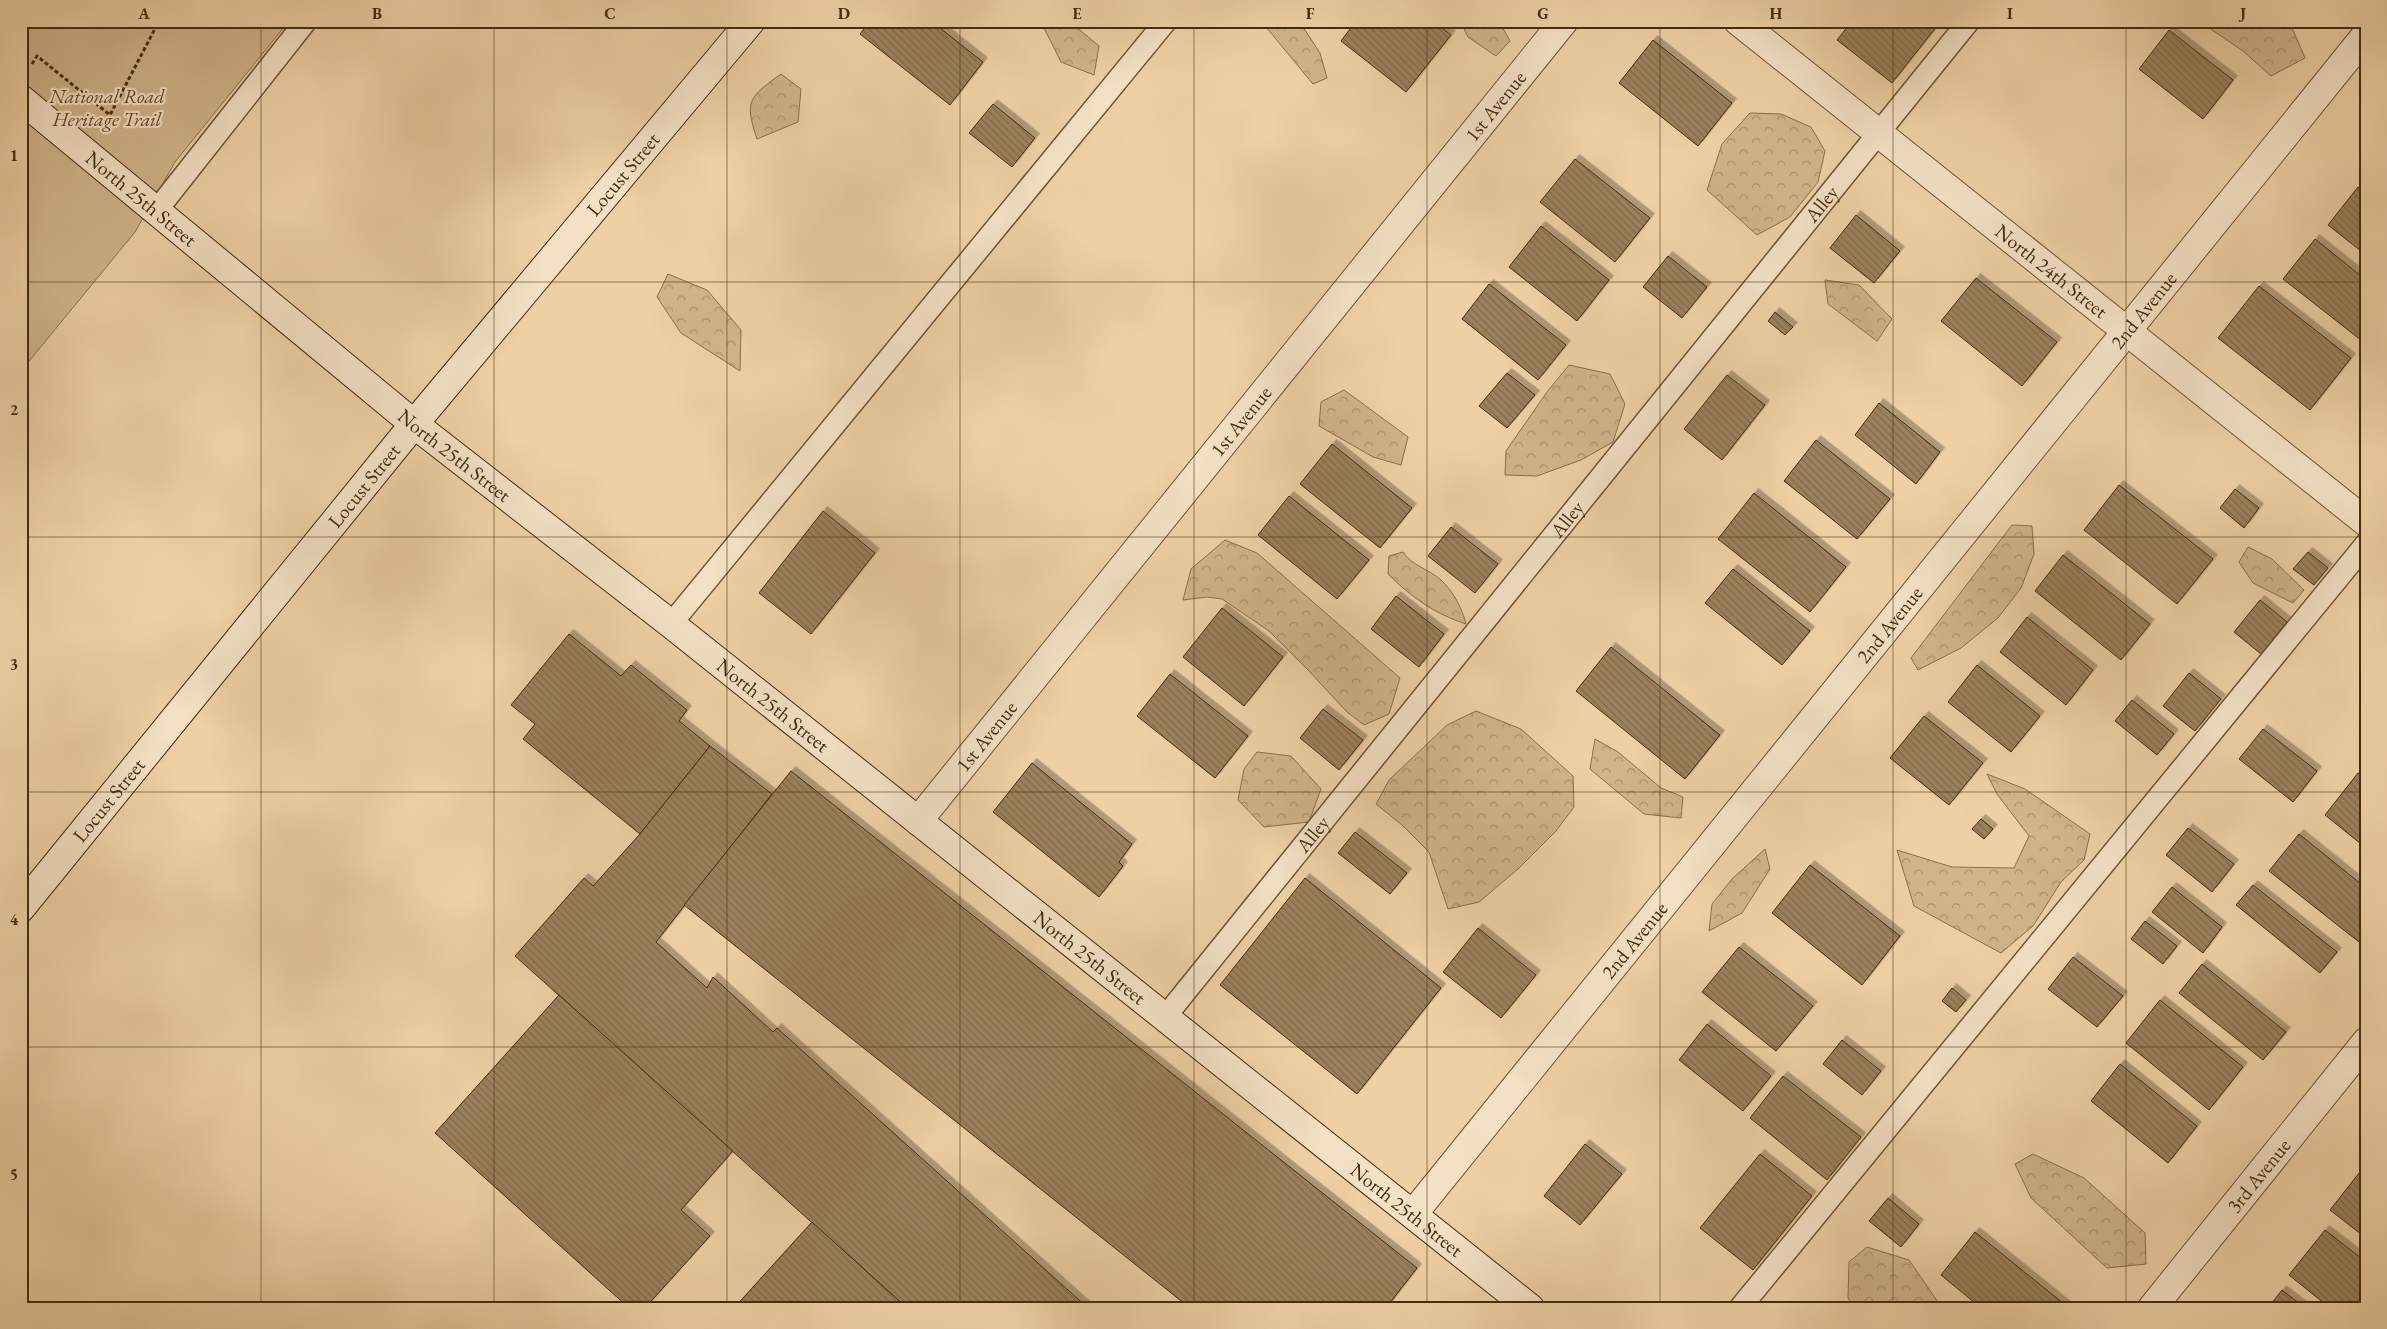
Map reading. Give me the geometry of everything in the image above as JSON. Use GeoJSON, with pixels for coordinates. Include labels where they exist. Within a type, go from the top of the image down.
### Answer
{"type":"FeatureCollection","features":[{"type":"Feature","properties":{"kind":"street","name":"Locust Street"},"geometry":{"type":"LineString","coordinates":[[21,908],[414,424],[751,21]]}},
{"type":"Feature","properties":{"kind":"street","name":"1st Avenue"},"geometry":{"type":"LineString","coordinates":[[918,821],[1564,21]]}},
{"type":"Feature","properties":{"kind":"street","name":"North 24th Street"},"geometry":{"type":"LineString","coordinates":[[1738,21],[2366,522]]}},
{"type":"Feature","properties":{"kind":"street","name":"2nd Avenue"},"geometry":{"type":"LineString","coordinates":[[1413,1214],[2366,35]]}},
{"type":"Feature","properties":{"kind":"street","name":"North 25th Street"},"geometry":{"type":"LineString","coordinates":[[21,98],[414,424],[671,624],[1530,1308]]}},
{"type":"Feature","properties":{"kind":"street","name":"3rd Avenue"},"geometry":{"type":"LineString","coordinates":[[2152,1308],[2366,1042]]}},
{"type":"Feature","properties":{"kind":"lane"},"geometry":{"type":"LineString","coordinates":[[157,210],[306,21]]}},
{"type":"Feature","properties":{"kind":"lane"},"geometry":{"type":"LineString","coordinates":[[671,624],[1166,21]]}},
{"type":"Feature","properties":{"kind":"lane","name":"Alley"},"geometry":{"type":"LineString","coordinates":[[1165,1017],[1969,21]]}},
{"type":"Feature","properties":{"kind":"lane"},"geometry":{"type":"LineString","coordinates":[[1740,1308],[2366,544]]}},
{"type":"Feature","properties":{"kind":"path"},"geometry":{"type":"LineString","coordinates":[[37,56],[110,115],[159,21]]}},
{"type":"Feature","properties":{"kind":"green space","name":"National Road Heritage Trail"},"geometry":{"type":"Polygon","coordinates":[[[21,21],[289,21],[175,162],[135,232],[21,371],[21,21]]]}},
{"type":"Feature","properties":{"kind":"green space"},"geometry":{"type":"Polygon","coordinates":[[[1069,21],[1099,46],[1094,75],[1061,62],[1043,26],[1069,21]]]}},
{"type":"Feature","properties":{"kind":"green space"},"geometry":{"type":"Polygon","coordinates":[[[1261,21],[1299,21],[1320,53],[1327,78],[1313,84],[1261,21]]]}},
{"type":"Feature","properties":{"kind":"green space"},"geometry":{"type":"Polygon","coordinates":[[[1460,21],[1499,21],[1510,41],[1496,56],[1468,37],[1460,21]]]}},
{"type":"Feature","properties":{"kind":"green space"},"geometry":{"type":"Polygon","coordinates":[[[2199,21],[2289,21],[2305,58],[2271,76],[2243,51],[2199,21]]]}},
{"type":"Feature","properties":{"kind":"green space"},"geometry":{"type":"Polygon","coordinates":[[[781,74],[801,89],[798,122],[757,139],[751,116],[750,108],[752,101],[762,89],[781,74]]]}},
{"type":"Feature","properties":{"kind":"green space"},"geometry":{"type":"Polygon","coordinates":[[[1750,113],[1781,114],[1811,127],[1825,151],[1818,182],[1790,217],[1757,235],[1707,190],[1722,144],[1750,113]]]}},
{"type":"Feature","properties":{"kind":"green space"},"geometry":{"type":"Polygon","coordinates":[[[668,274],[707,290],[741,330],[740,371],[681,333],[657,297],[668,274]]]}},
{"type":"Feature","properties":{"kind":"green space"},"geometry":{"type":"Polygon","coordinates":[[[1825,280],[1859,285],[1892,319],[1877,341],[1828,304],[1825,280]]]}},
{"type":"Feature","properties":{"kind":"green space"},"geometry":{"type":"Polygon","coordinates":[[[1569,365],[1610,374],[1625,404],[1613,442],[1581,460],[1537,476],[1505,475],[1506,451],[1547,392],[1569,365]]]}},
{"type":"Feature","properties":{"kind":"green space"},"geometry":{"type":"Polygon","coordinates":[[[1344,390],[1408,437],[1401,465],[1373,457],[1319,426],[1321,402],[1344,390]]]}},
{"type":"Feature","properties":{"kind":"green space"},"geometry":{"type":"Polygon","coordinates":[[[2012,525],[2032,526],[2034,554],[2021,588],[1998,618],[1961,648],[1918,670],[1911,658],[2012,525]]]}},
{"type":"Feature","properties":{"kind":"green space"},"geometry":{"type":"Polygon","coordinates":[[[1225,540],[1257,553],[1400,678],[1389,714],[1364,725],[1347,712],[1269,631],[1222,599],[1207,597],[1183,600],[1191,569],[1225,540]]]}},
{"type":"Feature","properties":{"kind":"green space"},"geometry":{"type":"Polygon","coordinates":[[[2248,547],[2272,559],[2304,590],[2293,603],[2253,583],[2239,562],[2248,547]]]}},
{"type":"Feature","properties":{"kind":"green space"},"geometry":{"type":"Polygon","coordinates":[[[1403,552],[1411,561],[1436,576],[1445,584],[1456,600],[1466,624],[1424,604],[1388,574],[1389,556],[1403,552]]]}},
{"type":"Feature","properties":{"kind":"green space"},"geometry":{"type":"Polygon","coordinates":[[[1476,711],[1521,729],[1573,776],[1574,807],[1556,831],[1518,869],[1479,902],[1448,909],[1429,852],[1402,825],[1376,804],[1389,780],[1447,725],[1476,711]]]}},
{"type":"Feature","properties":{"kind":"green space"},"geometry":{"type":"Polygon","coordinates":[[[1595,739],[1618,752],[1661,788],[1683,797],[1681,818],[1644,814],[1590,769],[1595,739]]]}},
{"type":"Feature","properties":{"kind":"green space"},"geometry":{"type":"Polygon","coordinates":[[[1257,752],[1291,756],[1321,789],[1309,822],[1264,827],[1238,800],[1244,769],[1257,752]]]}},
{"type":"Feature","properties":{"kind":"green space"},"geometry":{"type":"Polygon","coordinates":[[[1987,774],[2025,789],[2090,834],[2084,860],[2061,882],[2033,926],[2001,953],[1914,906],[1897,850],[1952,867],[2014,868],[2029,836],[1997,794],[1987,774]]]}},
{"type":"Feature","properties":{"kind":"green space"},"geometry":{"type":"Polygon","coordinates":[[[1765,849],[1770,869],[1742,913],[1709,931],[1712,904],[1732,879],[1765,849]]]}},
{"type":"Feature","properties":{"kind":"green space"},"geometry":{"type":"Polygon","coordinates":[[[2033,1154],[2084,1178],[2145,1233],[2146,1264],[2107,1268],[2031,1198],[2015,1164],[2033,1154]]]}},
{"type":"Feature","properties":{"kind":"green space"},"geometry":{"type":"Polygon","coordinates":[[[1867,1247],[1909,1260],[1942,1308],[1854,1308],[1848,1298],[1849,1262],[1867,1247]]]}},
{"type":"Feature","properties":{"kind":"building"},"geometry":{"type":"Polygon","coordinates":[[[870,21],[931,21],[983,62],[950,105],[860,34],[870,21]]]}},
{"type":"Feature","properties":{"kind":"building"},"geometry":{"type":"Polygon","coordinates":[[[1356,21],[1433,21],[1451,35],[1406,92],[1341,41],[1356,21]]]}},
{"type":"Feature","properties":{"kind":"building"},"geometry":{"type":"Polygon","coordinates":[[[1852,21],[1941,21],[1892,83],[1837,40],[1852,21]]]}},
{"type":"Feature","properties":{"kind":"building"},"geometry":{"type":"Polygon","coordinates":[[[2169,30],[2233,80],[2203,119],[2139,69],[2169,30]]]}},
{"type":"Feature","properties":{"kind":"building"},"geometry":{"type":"Polygon","coordinates":[[[1653,40],[1732,103],[1698,146],[1619,83],[1653,40]]]}},
{"type":"Feature","properties":{"kind":"building"},"geometry":{"type":"Polygon","coordinates":[[[993,104],[1035,138],[1012,167],[969,133],[993,104]]]}},
{"type":"Feature","properties":{"kind":"building"},"geometry":{"type":"Polygon","coordinates":[[[1575,159],[1650,218],[1615,262],[1540,202],[1575,159]]]}},
{"type":"Feature","properties":{"kind":"building"},"geometry":{"type":"Polygon","coordinates":[[[2358,187],[2366,193],[2366,255],[2328,225],[2358,187]]]}},
{"type":"Feature","properties":{"kind":"building"},"geometry":{"type":"Polygon","coordinates":[[[1856,215],[1900,251],[1874,283],[1830,248],[1856,215]]]}},
{"type":"Feature","properties":{"kind":"building"},"geometry":{"type":"Polygon","coordinates":[[[1541,226],[1609,280],[1577,321],[1509,267],[1541,226]]]}},
{"type":"Feature","properties":{"kind":"building"},"geometry":{"type":"Polygon","coordinates":[[[2315,239],[2366,280],[2366,344],[2283,279],[2315,239]]]}},
{"type":"Feature","properties":{"kind":"building"},"geometry":{"type":"Polygon","coordinates":[[[1668,256],[1707,287],[1682,318],[1643,287],[1668,256]]]}},
{"type":"Feature","properties":{"kind":"building"},"geometry":{"type":"Polygon","coordinates":[[[1976,278],[2057,342],[2022,386],[1941,321],[1976,278]]]}},
{"type":"Feature","properties":{"kind":"building"},"geometry":{"type":"Polygon","coordinates":[[[1489,284],[1566,345],[1538,380],[1462,319],[1489,284]]]}},
{"type":"Feature","properties":{"kind":"building"},"geometry":{"type":"Polygon","coordinates":[[[2259,286],[2351,358],[2310,410],[2218,338],[2259,286]]]}},
{"type":"Feature","properties":{"kind":"building"},"geometry":{"type":"Polygon","coordinates":[[[1775,312],[1793,327],[1785,335],[1768,321],[1775,312]]]}},
{"type":"Feature","properties":{"kind":"building"},"geometry":{"type":"Polygon","coordinates":[[[1507,373],[1535,395],[1507,428],[1479,406],[1507,373]]]}},
{"type":"Feature","properties":{"kind":"building"},"geometry":{"type":"Polygon","coordinates":[[[1727,375],[1765,405],[1722,460],[1684,429],[1727,375]]]}},
{"type":"Feature","properties":{"kind":"building"},"geometry":{"type":"Polygon","coordinates":[[[1879,403],[1940,452],[1916,484],[1855,435],[1879,403]]]}},
{"type":"Feature","properties":{"kind":"building"},"geometry":{"type":"Polygon","coordinates":[[[1816,440],[1890,499],[1857,539],[1784,481],[1816,440]]]}},
{"type":"Feature","properties":{"kind":"building"},"geometry":{"type":"Polygon","coordinates":[[[1332,444],[1412,508],[1380,548],[1300,484],[1332,444]]]}},
{"type":"Feature","properties":{"kind":"building"},"geometry":{"type":"Polygon","coordinates":[[[2119,485],[2213,559],[2177,604],[2084,530],[2119,485]]]}},
{"type":"Feature","properties":{"kind":"building"},"geometry":{"type":"Polygon","coordinates":[[[2235,489],[2259,508],[2244,528],[2220,508],[2235,489]]]}},
{"type":"Feature","properties":{"kind":"building"},"geometry":{"type":"Polygon","coordinates":[[[1754,493],[1846,567],[1810,612],[1718,539],[1754,493]]]}},
{"type":"Feature","properties":{"kind":"building"},"geometry":{"type":"Polygon","coordinates":[[[1289,496],[1369,560],[1337,599],[1258,535],[1289,496]]]}},
{"type":"Feature","properties":{"kind":"building"},"geometry":{"type":"Polygon","coordinates":[[[823,511],[875,553],[811,634],[759,593],[823,511]]]}},
{"type":"Feature","properties":{"kind":"building"},"geometry":{"type":"Polygon","coordinates":[[[1451,527],[1498,564],[1475,593],[1428,556],[1451,527]]]}},
{"type":"Feature","properties":{"kind":"building"},"geometry":{"type":"Polygon","coordinates":[[[2308,552],[2328,568],[2314,585],[2293,569],[2308,552]]]}},
{"type":"Feature","properties":{"kind":"building"},"geometry":{"type":"Polygon","coordinates":[[[2063,555],[2150,624],[2121,660],[2035,591],[2063,555]]]}},
{"type":"Feature","properties":{"kind":"building"},"geometry":{"type":"Polygon","coordinates":[[[1733,569],[1810,631],[1782,665],[1705,603],[1733,569]]]}},
{"type":"Feature","properties":{"kind":"building"},"geometry":{"type":"Polygon","coordinates":[[[1396,596],[1444,634],[1419,667],[1371,629],[1396,596]]]}},
{"type":"Feature","properties":{"kind":"building"},"geometry":{"type":"Polygon","coordinates":[[[2260,600],[2287,622],[2261,654],[2234,632],[2260,600]]]}},
{"type":"Feature","properties":{"kind":"building"},"geometry":{"type":"Polygon","coordinates":[[[1222,608],[1283,657],[1244,706],[1183,657],[1222,608]]]}},
{"type":"Feature","properties":{"kind":"building"},"geometry":{"type":"Polygon","coordinates":[[[2027,617],[2093,670],[2066,705],[2000,652],[2027,617]]]}},
{"type":"Feature","properties":{"kind":"building"},"geometry":{"type":"Polygon","coordinates":[[[569,634],[621,676],[631,665],[687,710],[679,721],[710,746],[640,834],[523,739],[535,724],[511,705],[569,634]]]}},
{"type":"Feature","properties":{"kind":"building"},"geometry":{"type":"Polygon","coordinates":[[[1611,647],[1720,735],[1685,779],[1576,691],[1611,647]]]}},
{"type":"Feature","properties":{"kind":"building"},"geometry":{"type":"Polygon","coordinates":[[[1977,665],[2040,716],[2011,752],[1948,702],[1977,665]]]}},
{"type":"Feature","properties":{"kind":"building"},"geometry":{"type":"Polygon","coordinates":[[[2189,673],[2221,699],[2195,731],[2163,706],[2189,673]]]}},
{"type":"Feature","properties":{"kind":"building"},"geometry":{"type":"Polygon","coordinates":[[[1170,674],[1248,736],[1215,778],[1137,716],[1170,674]]]}},
{"type":"Feature","properties":{"kind":"building"},"geometry":{"type":"Polygon","coordinates":[[[2132,700],[2174,734],[2157,755],[2115,721],[2132,700]]]}},
{"type":"Feature","properties":{"kind":"building"},"geometry":{"type":"Polygon","coordinates":[[[1323,709],[1363,740],[1339,770],[1300,738],[1323,709]]]}},
{"type":"Feature","properties":{"kind":"building"},"geometry":{"type":"Polygon","coordinates":[[[1924,716],[1983,763],[1949,805],[1890,758],[1924,716]]]}},
{"type":"Feature","properties":{"kind":"building"},"geometry":{"type":"Polygon","coordinates":[[[2263,729],[2317,771],[2293,802],[2239,759],[2263,729]]]}},
{"type":"Feature","properties":{"kind":"building"},"geometry":{"type":"Polygon","coordinates":[[[710,746],[772,794],[656,942],[707,988],[713,977],[773,1032],[777,1028],[1088,1308],[907,1308],[515,956],[584,878],[593,886],[640,834],[710,746]]]}},
{"type":"Feature","properties":{"kind":"building"},"geometry":{"type":"Polygon","coordinates":[[[1032,763],[1132,844],[1119,862],[1123,866],[1099,897],[993,812],[1032,763]]]}},
{"type":"Feature","properties":{"kind":"building"},"geometry":{"type":"Polygon","coordinates":[[[791,771],[1417,1268],[1386,1308],[1190,1308],[684,905],[791,771]]]}},
{"type":"Feature","properties":{"kind":"building"},"geometry":{"type":"Polygon","coordinates":[[[2358,773],[2366,779],[2366,848],[2325,815],[2358,773]]]}},
{"type":"Feature","properties":{"kind":"building"},"geometry":{"type":"Polygon","coordinates":[[[1981,819],[1993,829],[1984,839],[1972,829],[1981,819]]]}},
{"type":"Feature","properties":{"kind":"building"},"geometry":{"type":"Polygon","coordinates":[[[2188,828],[2234,864],[2212,892],[2166,855],[2188,828]]]}},
{"type":"Feature","properties":{"kind":"building"},"geometry":{"type":"Polygon","coordinates":[[[1355,832],[1407,873],[1390,894],[1338,853],[1355,832]]]}},
{"type":"Feature","properties":{"kind":"building"},"geometry":{"type":"Polygon","coordinates":[[[2299,834],[2366,888],[2366,934],[2359,942],[2269,871],[2299,834]]]}},
{"type":"Feature","properties":{"kind":"building"},"geometry":{"type":"Polygon","coordinates":[[[1810,865],[1900,936],[1862,985],[1772,913],[1810,865]]]}},
{"type":"Feature","properties":{"kind":"building"},"geometry":{"type":"Polygon","coordinates":[[[1305,878],[1441,988],[1357,1094],[1220,985],[1305,878]]]}},
{"type":"Feature","properties":{"kind":"building"},"geometry":{"type":"Polygon","coordinates":[[[2253,885],[2337,952],[2320,973],[2236,905],[2253,885]]]}},
{"type":"Feature","properties":{"kind":"building"},"geometry":{"type":"Polygon","coordinates":[[[2172,887],[2222,927],[2203,953],[2152,912],[2172,887]]]}},
{"type":"Feature","properties":{"kind":"building"},"geometry":{"type":"Polygon","coordinates":[[[2145,921],[2177,946],[2163,964],[2131,939],[2145,921]]]}},
{"type":"Feature","properties":{"kind":"building"},"geometry":{"type":"Polygon","coordinates":[[[1478,928],[1536,975],[1501,1018],[1443,972],[1478,928]]]}},
{"type":"Feature","properties":{"kind":"building"},"geometry":{"type":"Polygon","coordinates":[[[1739,947],[1813,1006],[1776,1051],[1702,992],[1739,947]]]}},
{"type":"Feature","properties":{"kind":"building"},"geometry":{"type":"Polygon","coordinates":[[[2073,957],[2123,996],[2097,1027],[2048,989],[2073,957]]]}},
{"type":"Feature","properties":{"kind":"building"},"geometry":{"type":"Polygon","coordinates":[[[2202,964],[2286,1032],[2263,1060],[2179,993],[2202,964]]]}},
{"type":"Feature","properties":{"kind":"building"},"geometry":{"type":"Polygon","coordinates":[[[1952,988],[1966,1000],[1956,1012],[1942,1001],[1952,988]]]}},
{"type":"Feature","properties":{"kind":"building"},"geometry":{"type":"Polygon","coordinates":[[[559,995],[733,1151],[681,1210],[710,1236],[645,1308],[629,1308],[435,1133],[559,995]]]}},
{"type":"Feature","properties":{"kind":"building"},"geometry":{"type":"Polygon","coordinates":[[[2160,1000],[2243,1067],[2209,1110],[2126,1043],[2160,1000]]]}},
{"type":"Feature","properties":{"kind":"building"},"geometry":{"type":"Polygon","coordinates":[[[1707,1024],[1771,1076],[1743,1111],[1679,1060],[1707,1024]]]}},
{"type":"Feature","properties":{"kind":"building"},"geometry":{"type":"Polygon","coordinates":[[[1842,1040],[1881,1071],[1862,1095],[1823,1064],[1842,1040]]]}},
{"type":"Feature","properties":{"kind":"building"},"geometry":{"type":"Polygon","coordinates":[[[2120,1064],[2197,1126],[2168,1163],[2091,1101],[2120,1064]]]}},
{"type":"Feature","properties":{"kind":"building"},"geometry":{"type":"Polygon","coordinates":[[[1783,1076],[1861,1137],[1827,1180],[1750,1118],[1783,1076]]]}},
{"type":"Feature","properties":{"kind":"building"},"geometry":{"type":"Polygon","coordinates":[[[1585,1144],[1622,1174],[1580,1225],[1544,1196],[1585,1144]]]}},
{"type":"Feature","properties":{"kind":"building"},"geometry":{"type":"Polygon","coordinates":[[[1760,1154],[1812,1196],[1753,1270],[1700,1228],[1760,1154]]]}},
{"type":"Feature","properties":{"kind":"building"},"geometry":{"type":"Polygon","coordinates":[[[2363,1168],[2366,1170],[2366,1238],[2330,1210],[2363,1168]]]}},
{"type":"Feature","properties":{"kind":"building"},"geometry":{"type":"Polygon","coordinates":[[[1888,1198],[1919,1224],[1901,1247],[1869,1221],[1888,1198]]]}},
{"type":"Feature","properties":{"kind":"building"},"geometry":{"type":"Polygon","coordinates":[[[812,1222],[907,1308],[734,1308],[812,1222]]]}},
{"type":"Feature","properties":{"kind":"building"},"geometry":{"type":"Polygon","coordinates":[[[2325,1230],[2366,1262],[2366,1308],[2330,1308],[2289,1275],[2325,1230]]]}},
{"type":"Feature","properties":{"kind":"building"},"geometry":{"type":"Polygon","coordinates":[[[1975,1232],[2069,1308],[1981,1308],[1941,1275],[1975,1232]]]}},
{"type":"Feature","properties":{"kind":"building"},"geometry":{"type":"Polygon","coordinates":[[[2282,1290],[2305,1308],[2268,1308],[2282,1290]]]}}]}
